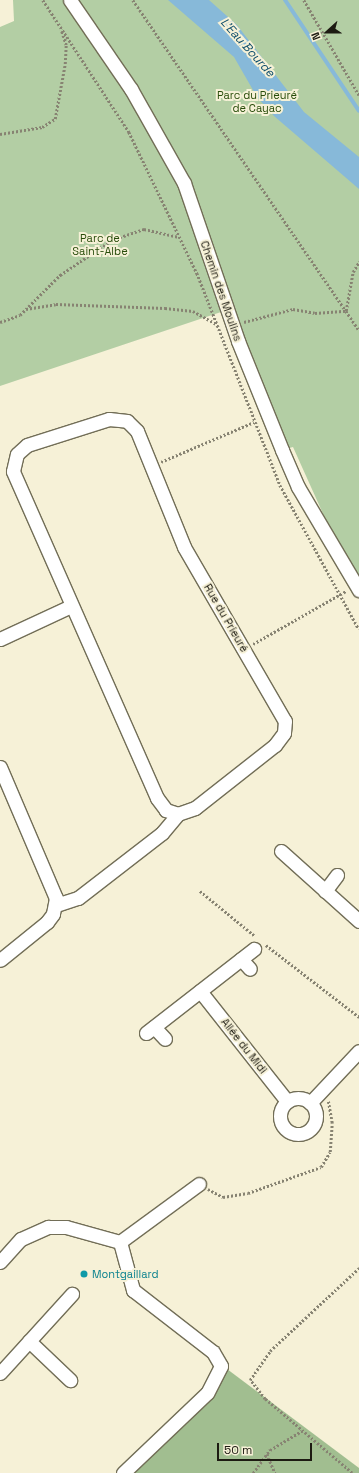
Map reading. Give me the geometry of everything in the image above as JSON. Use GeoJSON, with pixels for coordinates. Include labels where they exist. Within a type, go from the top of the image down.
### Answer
{"type":"FeatureCollection","features":[{"type":"Feature","properties":{"kind":"street","name":"Chemin des Moulins"},"geometry":{"type":"LineString","coordinates":[[70,0],[131,89],[184,183],[234,326],[298,486],[359,590]]}},
{"type":"Feature","properties":{"kind":"street","name":"Rue du Prieuré"},"geometry":{"type":"LineString","coordinates":[[115,418],[127,421],[137,431],[151,466],[184,546],[282,714],[284,734],[275,745],[200,804],[178,814],[166,810],[156,798],[15,477],[13,464],[17,454],[26,445],[115,418]]}},
{"type":"Feature","properties":{"kind":"street"},"geometry":{"type":"LineString","coordinates":[[0,639],[71,606]]}},
{"type":"Feature","properties":{"kind":"street"},"geometry":{"type":"LineString","coordinates":[[0,767],[55,892],[56,905],[47,922],[0,960]]}},
{"type":"Feature","properties":{"kind":"street"},"geometry":{"type":"LineString","coordinates":[[56,905],[78,898],[162,833],[178,814]]}},
{"type":"Feature","properties":{"kind":"street"},"geometry":{"type":"LineString","coordinates":[[281,851],[359,922]]}},
{"type":"Feature","properties":{"kind":"street"},"geometry":{"type":"LineString","coordinates":[[325,891],[337,875]]}},
{"type":"Feature","properties":{"kind":"street"},"geometry":{"type":"LineString","coordinates":[[164,1039],[150,1030],[200,991],[246,964],[256,944]]}},
{"type":"Feature","properties":{"kind":"street","name":"Allée du Midi"},"geometry":{"type":"LineString","coordinates":[[200,991],[287,1102]]}},
{"type":"Feature","properties":{"kind":"street"},"geometry":{"type":"LineString","coordinates":[[310,1103],[359,1051]]}},
{"type":"Feature","properties":{"kind":"street"},"geometry":{"type":"LineString","coordinates":[[296,1098],[310,1103],[315,1120],[308,1130],[296,1134],[285,1129],[280,1118],[287,1102],[296,1098]]}},
{"type":"Feature","properties":{"kind":"street"},"geometry":{"type":"LineString","coordinates":[[120,1242],[199,1184]]}},
{"type":"Feature","properties":{"kind":"street"},"geometry":{"type":"LineString","coordinates":[[0,1262],[21,1240],[48,1227],[66,1227],[120,1242]]}},
{"type":"Feature","properties":{"kind":"street"},"geometry":{"type":"LineString","coordinates":[[120,1242],[133,1290],[213,1352],[221,1366],[207,1393],[123,1473]]}},
{"type":"Feature","properties":{"kind":"street"},"geometry":{"type":"LineString","coordinates":[[0,1374],[72,1294]]}},
{"type":"Feature","properties":{"kind":"street"},"geometry":{"type":"LineString","coordinates":[[29,1341],[70,1380]]}},
{"type":"Feature","properties":{"kind":"path"},"geometry":{"type":"LineString","coordinates":[[43,0],[129,132],[178,237],[216,324],[280,485],[338,596],[359,629]]}},
{"type":"Feature","properties":{"kind":"path"},"geometry":{"type":"LineString","coordinates":[[133,0],[359,330]]}},
{"type":"Feature","properties":{"kind":"path"},"geometry":{"type":"LineString","coordinates":[[304,0],[359,95]]}},
{"type":"Feature","properties":{"kind":"path"},"geometry":{"type":"LineString","coordinates":[[0,134],[42,127],[56,118],[66,54],[58,24]]}},
{"type":"Feature","properties":{"kind":"path"},"geometry":{"type":"LineString","coordinates":[[0,322],[8,321],[25,309],[60,275],[112,240],[144,229],[178,237]]}},
{"type":"Feature","properties":{"kind":"path"},"geometry":{"type":"LineString","coordinates":[[346,311],[353,272],[359,262]]}},
{"type":"Feature","properties":{"kind":"path"},"geometry":{"type":"LineString","coordinates":[[25,309],[56,304],[165,308],[193,311],[216,324]]}},
{"type":"Feature","properties":{"kind":"path"},"geometry":{"type":"LineString","coordinates":[[234,326],[293,309],[315,313],[346,311]]}},
{"type":"Feature","properties":{"kind":"path"},"geometry":{"type":"LineString","coordinates":[[151,466],[254,422]]}},
{"type":"Feature","properties":{"kind":"path"},"geometry":{"type":"LineString","coordinates":[[244,650],[338,596]]}},
{"type":"Feature","properties":{"kind":"path"},"geometry":{"type":"LineString","coordinates":[[200,891],[256,944],[263,943],[359,1017]]}},
{"type":"Feature","properties":{"kind":"path"},"geometry":{"type":"LineString","coordinates":[[199,1184],[222,1197],[248,1193],[321,1167],[330,1152],[332,1123],[325,1087]]}},
{"type":"Feature","properties":{"kind":"path"},"geometry":{"type":"LineString","coordinates":[[352,1473],[265,1399],[251,1376],[270,1351],[359,1268]]}},
{"type":"Feature","properties":{"kind":"path"},"geometry":{"type":"LineString","coordinates":[[253,1473],[267,1454],[302,1431]]}},
{"type":"Feature","properties":{"kind":"path"},"geometry":{"type":"LineString","coordinates":[[267,1454],[275,1473]]}},
{"type":"Feature","properties":{"kind":"green space"},"geometry":{"type":"Polygon","coordinates":[[[13,0],[359,0],[359,576],[329,527],[293,447],[282,450],[227,310],[0,386],[0,27],[14,21],[13,0]]]}},
{"type":"Feature","properties":{"kind":"green space"},"geometry":{"type":"Polygon","coordinates":[[[227,1369],[359,1468],[359,1473],[121,1473],[227,1369]]]}},
{"type":"Feature","properties":{"kind":"water","name":"L'Eau Bourde"},"geometry":{"type":"Polygon","coordinates":[[[168,0],[209,0],[237,25],[304,112],[359,157],[359,189],[274,116],[257,97],[234,57],[168,0]]]}},
{"type":"Feature","properties":{"kind":"waterway"},"geometry":{"type":"LineString","coordinates":[[285,0],[359,111]]}},
{"type":"Feature","properties":{"kind":"place","name":"Montgaillard"},"geometry":{"type":"Point","coordinates":[84,1274]}},
{"type":"Feature","properties":{"kind":"park label","name":"Parc du Prieuré de Cayac"},"geometry":{"type":"Point","coordinates":[257,102]}},
{"type":"Feature","properties":{"kind":"park label","name":"Parc de Saint-Albe"},"geometry":{"type":"Point","coordinates":[100,245]}}]}
